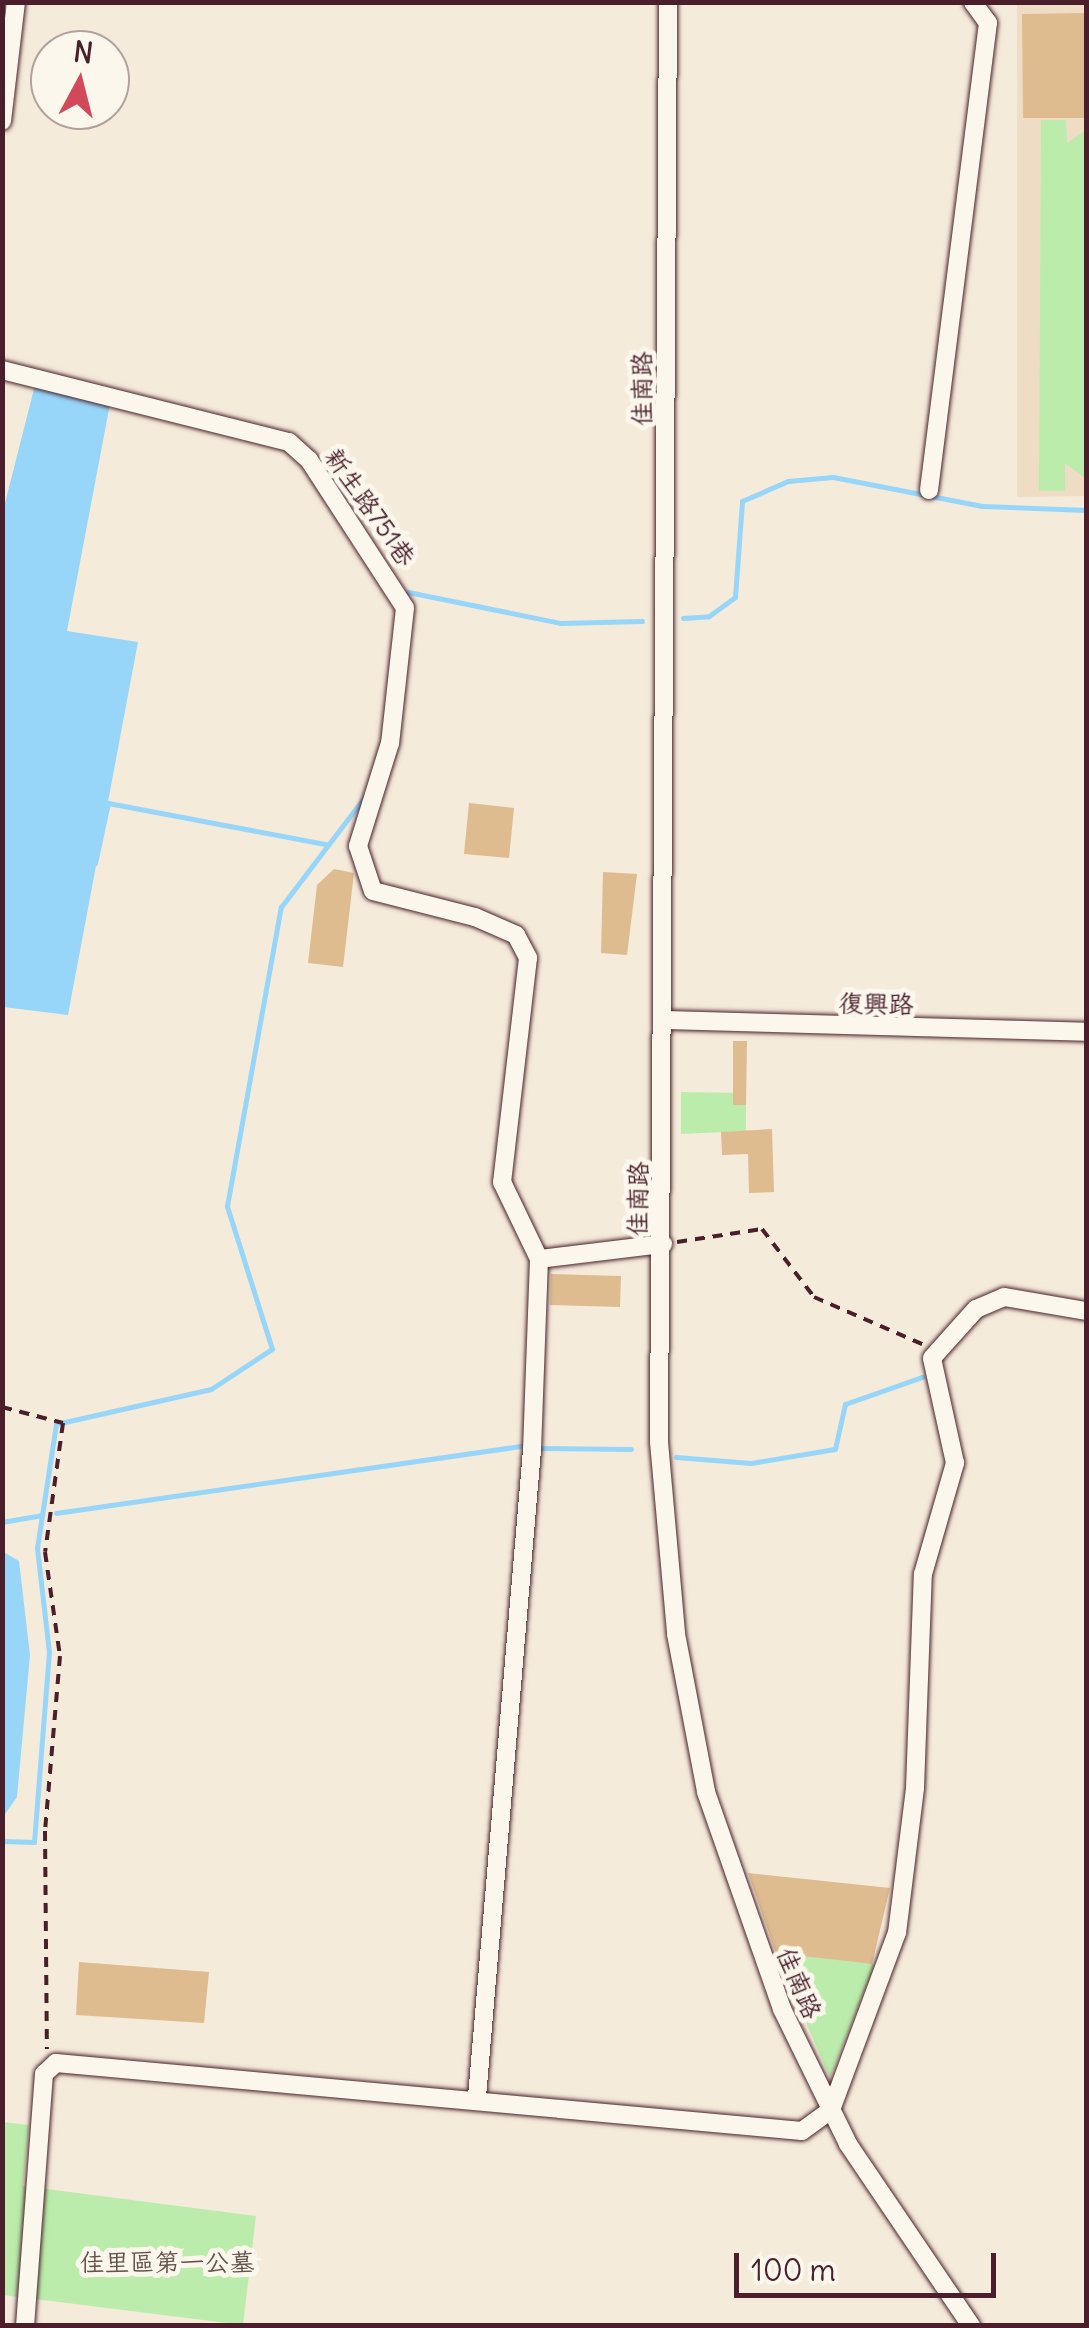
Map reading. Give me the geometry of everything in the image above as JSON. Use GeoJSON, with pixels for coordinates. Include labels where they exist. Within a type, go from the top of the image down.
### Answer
{"type":"FeatureCollection","features":[{"type":"Feature","properties":{"kind":"street"},"geometry":{"type":"LineString","coordinates":[[2,121],[16,2]]}},
{"type":"Feature","properties":{"kind":"street","name":"佳南路"},"geometry":{"type":"LineString","coordinates":[[668,2],[664,1533],[686,1698],[750,1930],[831,2110],[971,2326]]}},
{"type":"Feature","properties":{"kind":"street"},"geometry":{"type":"LineString","coordinates":[[928,490],[988,23],[973,2]]}},
{"type":"Feature","properties":{"kind":"street","name":"新生路751巷"},"geometry":{"type":"LineString","coordinates":[[2,370],[290,442],[383,562],[406,608],[390,743],[358,846],[373,891],[476,916],[516,935],[528,958],[502,1182],[539,1260]]}},
{"type":"Feature","properties":{"kind":"street","name":"復興路"},"geometry":{"type":"LineString","coordinates":[[666,1020],[1086,1032]]}},
{"type":"Feature","properties":{"kind":"street"},"geometry":{"type":"LineString","coordinates":[[477,2097],[539,1260],[662,1244]]}},
{"type":"Feature","properties":{"kind":"street"},"geometry":{"type":"LineString","coordinates":[[26,2326],[50,2068],[477,2097],[802,2131],[831,2110],[897,1933],[915,1788],[923,1574],[956,1463],[936,1350],[976,1309],[1004,1297],[1086,1311]]}},
{"type":"Feature","properties":{"kind":"path"},"geometry":{"type":"LineString","coordinates":[[662,1244],[762,1229],[814,1297],[936,1350]]}},
{"type":"Feature","properties":{"kind":"path"},"geometry":{"type":"LineString","coordinates":[[2,1406],[54,1416],[63,1423],[46,1552],[60,1656],[45,1830],[50,2068]]}},
{"type":"Feature","properties":{"kind":"shaded area"},"geometry":{"type":"Polygon","coordinates":[[[1017,3],[1086,3],[1086,496],[1017,497],[1017,3]]]}},
{"type":"Feature","properties":{"kind":"green space"},"geometry":{"type":"Polygon","coordinates":[[[1041,120],[1066,120],[1067,143],[1086,130],[1086,479],[1065,463],[1065,491],[1039,491],[1041,120]]]}},
{"type":"Feature","properties":{"kind":"green space"},"geometry":{"type":"Polygon","coordinates":[[[681,1092],[746,1093],[746,1131],[681,1134],[681,1092]]]}},
{"type":"Feature","properties":{"kind":"green space"},"geometry":{"type":"Polygon","coordinates":[[[776,1953],[875,1964],[830,2078],[776,1953]]]}},
{"type":"Feature","properties":{"kind":"green space","name":"佳里區第一公墓"},"geometry":{"type":"Polygon","coordinates":[[[3,2122],[29,2125],[23,2186],[256,2216],[243,2325],[3,2295],[3,2122]]]}},
{"type":"Feature","properties":{"kind":"water"},"geometry":{"type":"Polygon","coordinates":[[[35,385],[110,404],[67,631],[138,642],[68,1015],[3,1007],[3,511],[35,385]]]}},
{"type":"Feature","properties":{"kind":"water"},"geometry":{"type":"Polygon","coordinates":[[[2,1551],[19,1561],[30,1655],[17,1797],[3,1817],[2,1551]]]}},
{"type":"Feature","properties":{"kind":"building"},"geometry":{"type":"Polygon","coordinates":[[[1086,13],[1086,118],[1023,118],[1022,14],[1086,13]]]}},
{"type":"Feature","properties":{"kind":"building"},"geometry":{"type":"Polygon","coordinates":[[[469,803],[514,808],[509,858],[464,854],[469,803]]]}},
{"type":"Feature","properties":{"kind":"building"},"geometry":{"type":"Polygon","coordinates":[[[334,869],[354,873],[343,967],[308,963],[317,885],[334,869]]]}},
{"type":"Feature","properties":{"kind":"building"},"geometry":{"type":"Polygon","coordinates":[[[603,872],[637,874],[627,955],[601,953],[603,872]]]}},
{"type":"Feature","properties":{"kind":"building"},"geometry":{"type":"Polygon","coordinates":[[[733,1041],[747,1041],[746,1105],[733,1105],[733,1041]]]}},
{"type":"Feature","properties":{"kind":"building"},"geometry":{"type":"Polygon","coordinates":[[[772,1129],[774,1192],[749,1193],[748,1154],[722,1155],[721,1132],[772,1129]]]}},
{"type":"Feature","properties":{"kind":"building"},"geometry":{"type":"Polygon","coordinates":[[[551,1274],[621,1276],[620,1307],[550,1305],[551,1274]]]}},
{"type":"Feature","properties":{"kind":"building"},"geometry":{"type":"Polygon","coordinates":[[[748,1873],[890,1888],[872,1964],[776,1953],[748,1873]]]}},
{"type":"Feature","properties":{"kind":"building"},"geometry":{"type":"Polygon","coordinates":[[[79,1962],[209,1972],[204,2023],[76,2015],[79,1962]]]}},
{"type":"Feature","properties":{"kind":"waterway"},"geometry":{"type":"LineString","coordinates":[[683,618],[709,616],[735,597],[742,501],[788,481],[833,477],[982,506],[1086,510]]}},
{"type":"Feature","properties":{"kind":"waterway"},"geometry":{"type":"LineString","coordinates":[[408,592],[560,623],[642,621]]}},
{"type":"Feature","properties":{"kind":"waterway"},"geometry":{"type":"LineString","coordinates":[[2,1841],[34,1842],[49,1652],[37,1548],[56,1424],[211,1389],[272,1349],[227,1206],[281,907],[366,795]]}},
{"type":"Feature","properties":{"kind":"waterway"},"geometry":{"type":"LineString","coordinates":[[87,862],[95,863],[108,803],[326,844]]}},
{"type":"Feature","properties":{"kind":"waterway"},"geometry":{"type":"LineString","coordinates":[[676,1457],[751,1463],[835,1449],[845,1404],[922,1377]]}},
{"type":"Feature","properties":{"kind":"waterway"},"geometry":{"type":"LineString","coordinates":[[56,1513],[522,1446]]}},
{"type":"Feature","properties":{"kind":"waterway"},"geometry":{"type":"LineString","coordinates":[[540,1448],[631,1449]]}},
{"type":"Feature","properties":{"kind":"waterway"},"geometry":{"type":"LineString","coordinates":[[2,1522],[42,1515]]}}]}
